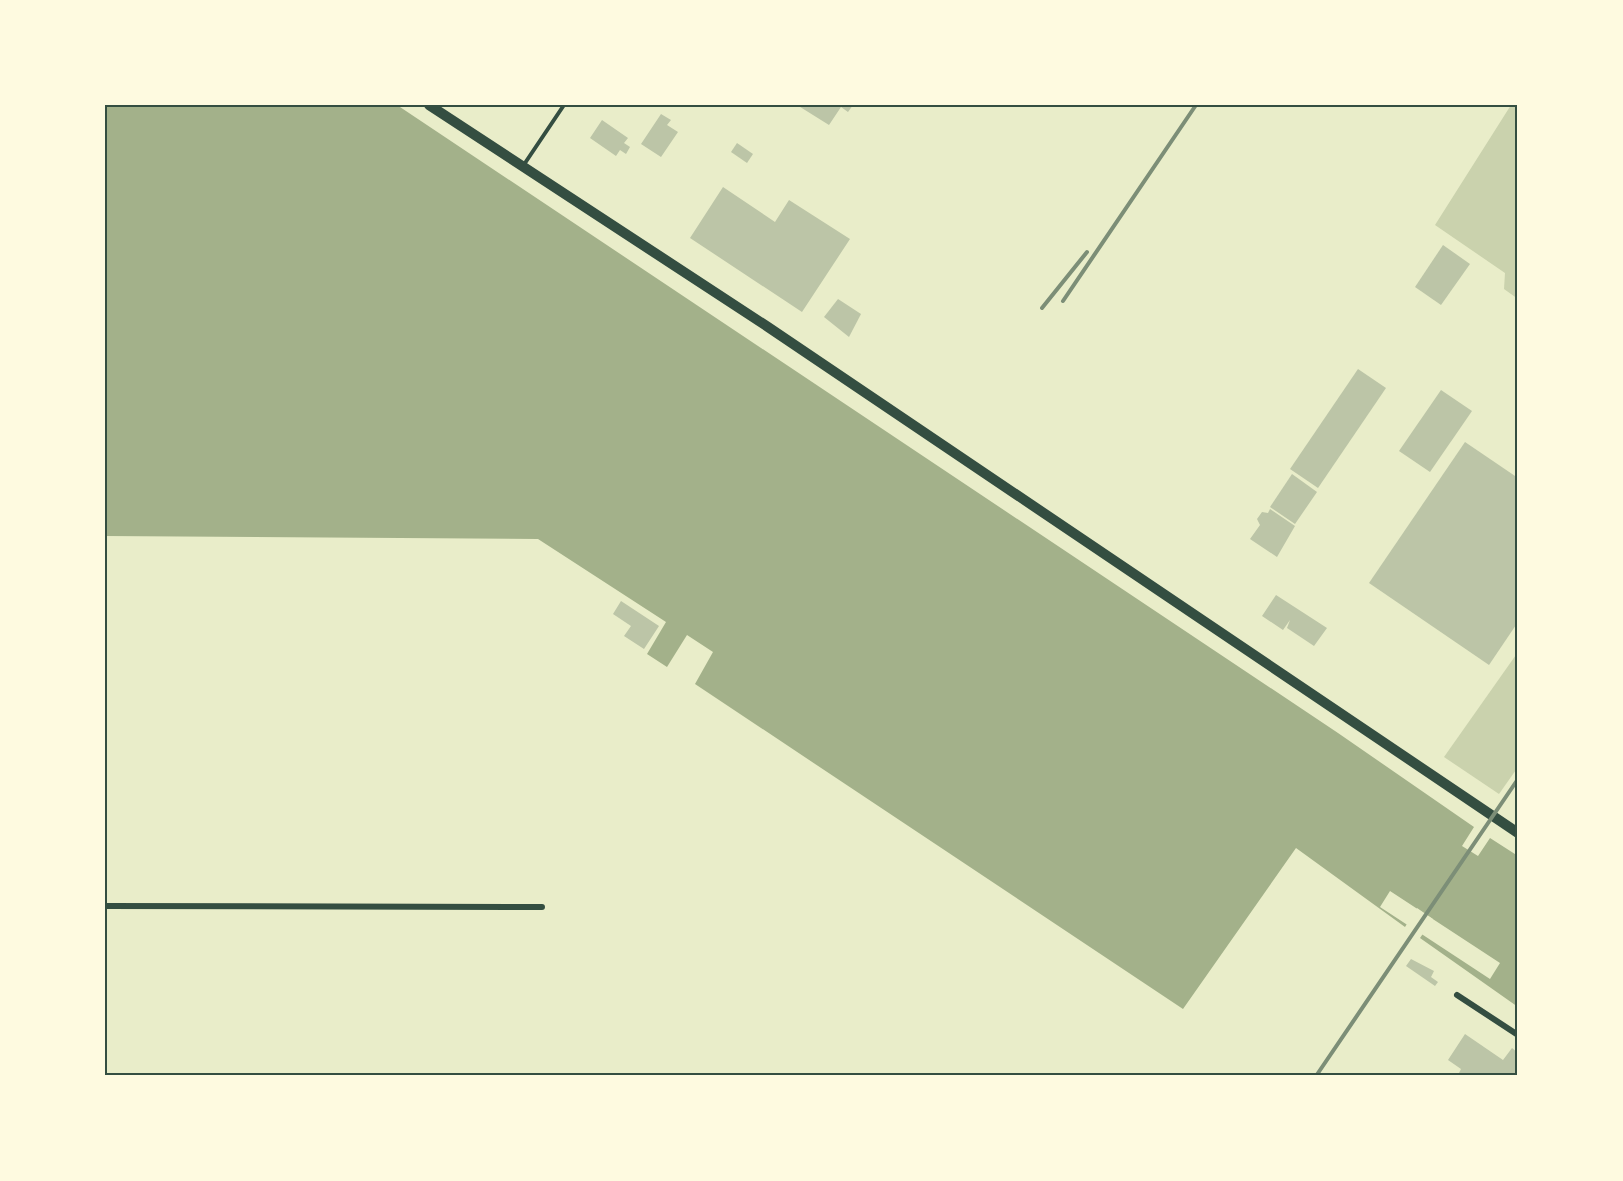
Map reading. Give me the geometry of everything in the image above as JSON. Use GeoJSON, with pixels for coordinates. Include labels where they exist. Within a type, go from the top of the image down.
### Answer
{"type":"FeatureCollection","features":[{"type":"Feature","properties":{"kind":"street"},"geometry":{"type":"LineString","coordinates":[[429,105],[768,327],[1518,832]]}},
{"type":"Feature","properties":{"kind":"street"},"geometry":{"type":"LineString","coordinates":[[105,906],[542,907]]}},
{"type":"Feature","properties":{"kind":"street"},"geometry":{"type":"LineString","coordinates":[[1457,995],[1518,1035]]}},
{"type":"Feature","properties":{"kind":"lane"},"geometry":{"type":"LineString","coordinates":[[522,166],[564,105]]}},
{"type":"Feature","properties":{"kind":"shaded area"},"geometry":{"type":"Polygon","coordinates":[[[105,105],[397,105],[1338,733],[1474,827],[1462,846],[1478,856],[1490,838],[1518,856],[1518,1007],[1420,938],[1433,919],[1417,908],[1405,927],[1296,848],[1183,1009],[695,684],[713,652],[687,635],[667,667],[647,654],[666,622],[538,539],[105,536],[105,105]]]}},
{"type":"Feature","properties":{"kind":"shaded area"},"geometry":{"type":"Polygon","coordinates":[[[1511,105],[1518,105],[1518,299],[1504,289],[1505,273],[1435,225],[1511,105]]]}},
{"type":"Feature","properties":{"kind":"shaded area"},"geometry":{"type":"Polygon","coordinates":[[[1518,652],[1518,767],[1499,794],[1444,757],[1518,652]]]}},
{"type":"Feature","properties":{"kind":"pier"},"geometry":{"type":"Polygon","coordinates":[[[1390,891],[1500,963],[1490,979],[1420,933],[1429,920],[1418,912],[1409,926],[1380,907],[1390,891]]]}},
{"type":"Feature","properties":{"kind":"building"},"geometry":{"type":"Polygon","coordinates":[[[797,105],[853,105],[848,112],[841,107],[829,125],[797,105]]]}},
{"type":"Feature","properties":{"kind":"building"},"geometry":{"type":"Polygon","coordinates":[[[661,114],[671,120],[667,125],[678,132],[661,157],[641,144],[661,114]]]}},
{"type":"Feature","properties":{"kind":"building"},"geometry":{"type":"Polygon","coordinates":[[[602,120],[628,138],[624,143],[630,147],[626,154],[620,150],[616,156],[590,138],[602,120]]]}},
{"type":"Feature","properties":{"kind":"building"},"geometry":{"type":"Polygon","coordinates":[[[737,143],[753,154],[747,163],[731,152],[737,143]]]}},
{"type":"Feature","properties":{"kind":"building"},"geometry":{"type":"Polygon","coordinates":[[[723,187],[775,222],[789,200],[850,239],[802,312],[690,238],[723,187]]]}},
{"type":"Feature","properties":{"kind":"building"},"geometry":{"type":"Polygon","coordinates":[[[1443,245],[1470,264],[1441,305],[1415,287],[1443,245]]]}},
{"type":"Feature","properties":{"kind":"building"},"geometry":{"type":"Polygon","coordinates":[[[838,299],[861,314],[849,337],[824,317],[838,299]]]}},
{"type":"Feature","properties":{"kind":"building"},"geometry":{"type":"Polygon","coordinates":[[[1358,369],[1386,388],[1318,488],[1290,469],[1358,369]]]}},
{"type":"Feature","properties":{"kind":"building"},"geometry":{"type":"Polygon","coordinates":[[[1441,390],[1472,411],[1430,472],[1399,451],[1441,390]]]}},
{"type":"Feature","properties":{"kind":"building"},"geometry":{"type":"Polygon","coordinates":[[[1465,442],[1518,478],[1518,622],[1489,665],[1369,583],[1465,442]]]}},
{"type":"Feature","properties":{"kind":"building"},"geometry":{"type":"Polygon","coordinates":[[[1292,474],[1317,492],[1295,524],[1270,507],[1292,474]]]}},
{"type":"Feature","properties":{"kind":"building"},"geometry":{"type":"Polygon","coordinates":[[[1270,509],[1295,526],[1277,557],[1250,539],[1260,525],[1257,519],[1262,512],[1268,513],[1270,509]]]}},
{"type":"Feature","properties":{"kind":"building"},"geometry":{"type":"Polygon","coordinates":[[[1276,595],[1327,628],[1314,646],[1287,628],[1290,620],[1283,630],[1262,616],[1276,595]]]}},
{"type":"Feature","properties":{"kind":"building"},"geometry":{"type":"Polygon","coordinates":[[[621,601],[659,626],[644,649],[624,636],[631,626],[613,614],[621,601]]]}},
{"type":"Feature","properties":{"kind":"building"},"geometry":{"type":"Polygon","coordinates":[[[1411,959],[1434,971],[1431,977],[1438,982],[1435,986],[1406,966],[1411,959]]]}},
{"type":"Feature","properties":{"kind":"building"},"geometry":{"type":"Polygon","coordinates":[[[1465,1034],[1503,1060],[1512,1048],[1518,1053],[1518,1076],[1463,1076],[1459,1073],[1461,1069],[1448,1060],[1465,1034]]]}},
{"type":"Feature","properties":{"kind":"railway"},"geometry":{"type":"LineString","coordinates":[[1063,301],[1196,105]]}},
{"type":"Feature","properties":{"kind":"railway"},"geometry":{"type":"LineString","coordinates":[[1042,308],[1087,252]]}},
{"type":"Feature","properties":{"kind":"railway"},"geometry":{"type":"LineString","coordinates":[[1316,1076],[1518,779]]}}]}
